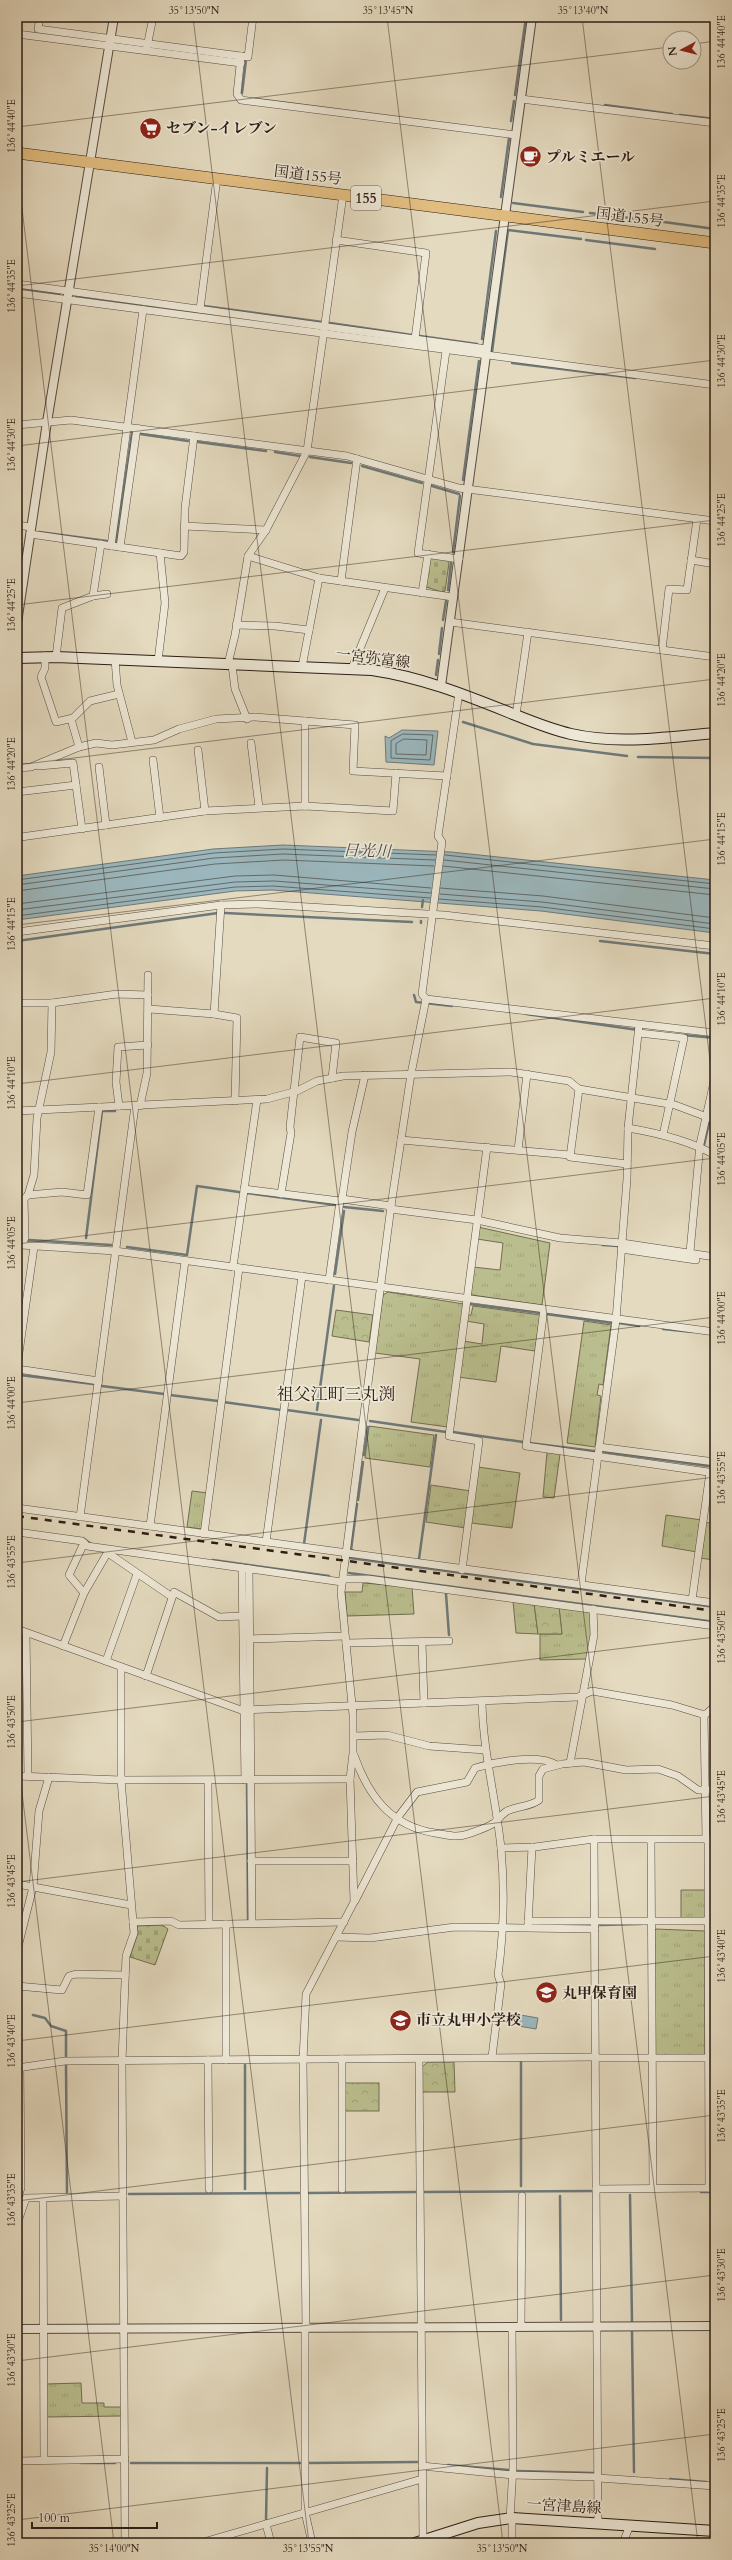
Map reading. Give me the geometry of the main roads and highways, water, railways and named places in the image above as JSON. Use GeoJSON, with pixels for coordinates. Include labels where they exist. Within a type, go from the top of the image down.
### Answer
{"type":"FeatureCollection","features":[{"type":"Feature","properties":{"kind":"highway","name":"国道155号"},"geometry":{"type":"LineString","coordinates":[[17,153],[715,243]]}},
{"type":"Feature","properties":{"kind":"main road","name":"一宮弥富線"},"geometry":{"type":"LineString","coordinates":[[17,658],[45,656],[352,668],[394,673],[441,686],[569,734],[620,741],[715,733]]}},
{"type":"Feature","properties":{"kind":"main road","name":"一宮津島線"},"geometry":{"type":"LineString","coordinates":[[419,2542],[478,2523],[511,2519],[715,2531]]}},
{"type":"Feature","properties":{"kind":"water"},"geometry":{"type":"Polygon","coordinates":[[[402,730],[438,731],[434,765],[386,762],[385,736],[389,738],[402,730]]]}},
{"type":"Feature","properties":{"kind":"water","name":"日光川"},"geometry":{"type":"Polygon","coordinates":[[[283,845],[451,852],[715,880],[715,933],[541,911],[273,890],[235,891],[17,920],[17,876],[213,849],[283,845]]]}},
{"type":"Feature","properties":{"kind":"water"},"geometry":{"type":"Polygon","coordinates":[[[509,2013],[538,2018],[536,2029],[507,2024],[509,2013]]]}},
{"type":"Feature","properties":{"kind":"waterway"},"geometry":{"type":"LineString","coordinates":[[515,95],[526,17]]}},
{"type":"Feature","properties":{"kind":"waterway"},"geometry":{"type":"LineString","coordinates":[[242,93],[246,60]]}},
{"type":"Feature","properties":{"kind":"waterway"},"geometry":{"type":"LineString","coordinates":[[511,121],[514,101]]}},
{"type":"Feature","properties":{"kind":"waterway"},"geometry":{"type":"LineString","coordinates":[[605,105],[672,114]]}},
{"type":"Feature","properties":{"kind":"waterway"},"geometry":{"type":"LineString","coordinates":[[680,115],[715,119]]}},
{"type":"Feature","properties":{"kind":"waterway"},"geometry":{"type":"LineString","coordinates":[[501,197],[509,138]]}},
{"type":"Feature","properties":{"kind":"waterway"},"geometry":{"type":"LineString","coordinates":[[513,203],[583,212]]}},
{"type":"Feature","properties":{"kind":"waterway"},"geometry":{"type":"LineString","coordinates":[[590,213],[654,221]]}},
{"type":"Feature","properties":{"kind":"waterway"},"geometry":{"type":"LineString","coordinates":[[664,222],[715,229]]}},
{"type":"Feature","properties":{"kind":"waterway"},"geometry":{"type":"LineString","coordinates":[[492,352],[508,230],[581,239]]}},
{"type":"Feature","properties":{"kind":"waterway"},"geometry":{"type":"LineString","coordinates":[[482,339],[496,231]]}},
{"type":"Feature","properties":{"kind":"waterway"},"geometry":{"type":"LineString","coordinates":[[586,240],[655,249]]}},
{"type":"Feature","properties":{"kind":"waterway"},"geometry":{"type":"LineString","coordinates":[[17,288],[60,294]]}},
{"type":"Feature","properties":{"kind":"waterway"},"geometry":{"type":"LineString","coordinates":[[76,296],[142,306]]}},
{"type":"Feature","properties":{"kind":"waterway"},"geometry":{"type":"LineString","coordinates":[[146,306],[214,316]]}},
{"type":"Feature","properties":{"kind":"waterway"},"geometry":{"type":"LineString","coordinates":[[204,306],[322,322]]}},
{"type":"Feature","properties":{"kind":"waterway"},"geometry":{"type":"LineString","coordinates":[[330,323],[412,335]]}},
{"type":"Feature","properties":{"kind":"waterway"},"geometry":{"type":"LineString","coordinates":[[420,336],[477,344]]}},
{"type":"Feature","properties":{"kind":"waterway"},"geometry":{"type":"LineString","coordinates":[[463,480],[479,361]]}},
{"type":"Feature","properties":{"kind":"waterway"},"geometry":{"type":"LineString","coordinates":[[512,363],[635,378]]}},
{"type":"Feature","properties":{"kind":"waterway"},"geometry":{"type":"LineString","coordinates":[[116,543],[132,433]]}},
{"type":"Feature","properties":{"kind":"waterway"},"geometry":{"type":"LineString","coordinates":[[140,434],[188,441]]}},
{"type":"Feature","properties":{"kind":"waterway"},"geometry":{"type":"LineString","coordinates":[[198,442],[266,451]]}},
{"type":"Feature","properties":{"kind":"waterway"},"geometry":{"type":"LineString","coordinates":[[275,452],[300,456]]}},
{"type":"Feature","properties":{"kind":"waterway"},"geometry":{"type":"LineString","coordinates":[[310,457],[351,463]]}},
{"type":"Feature","properties":{"kind":"waterway"},"geometry":{"type":"LineString","coordinates":[[362,466],[422,483]]}},
{"type":"Feature","properties":{"kind":"waterway"},"geometry":{"type":"LineString","coordinates":[[432,486],[459,494]]}},
{"type":"Feature","properties":{"kind":"waterway"},"geometry":{"type":"LineString","coordinates":[[453,552],[460,496]]}},
{"type":"Feature","properties":{"kind":"waterway"},"geometry":{"type":"LineString","coordinates":[[39,532],[107,541]]}},
{"type":"Feature","properties":{"kind":"waterway"},"geometry":{"type":"LineString","coordinates":[[448,590],[451,563]]}},
{"type":"Feature","properties":{"kind":"waterway"},"geometry":{"type":"LineString","coordinates":[[443,620],[446,601]]}},
{"type":"Feature","properties":{"kind":"waterway"},"geometry":{"type":"LineString","coordinates":[[439,654],[442,628]]}},
{"type":"Feature","properties":{"kind":"waterway"},"geometry":{"type":"LineString","coordinates":[[436,675],[438,660]]}},
{"type":"Feature","properties":{"kind":"waterway"},"geometry":{"type":"LineString","coordinates":[[463,722],[533,744],[627,756]]}},
{"type":"Feature","properties":{"kind":"waterway"},"geometry":{"type":"LineString","coordinates":[[638,757],[715,758]]}},
{"type":"Feature","properties":{"kind":"waterway"},"geometry":{"type":"LineString","coordinates":[[422,907],[423,900]]}},
{"type":"Feature","properties":{"kind":"waterway"},"geometry":{"type":"LineString","coordinates":[[17,941],[218,913]]}},
{"type":"Feature","properties":{"kind":"waterway"},"geometry":{"type":"LineString","coordinates":[[225,913],[412,922]]}},
{"type":"Feature","properties":{"kind":"waterway"},"geometry":{"type":"LineString","coordinates":[[600,941],[715,954]]}},
{"type":"Feature","properties":{"kind":"waterway"},"geometry":{"type":"LineString","coordinates":[[414,995],[416,1002],[452,1006]]}},
{"type":"Feature","properties":{"kind":"waterway"},"geometry":{"type":"LineString","coordinates":[[526,1014],[638,1030]]}},
{"type":"Feature","properties":{"kind":"waterway"},"geometry":{"type":"LineString","coordinates":[[683,1035],[715,1038]]}},
{"type":"Feature","properties":{"kind":"waterway"},"geometry":{"type":"LineString","coordinates":[[714,1106],[715,1099]]}},
{"type":"Feature","properties":{"kind":"waterway"},"geometry":{"type":"LineString","coordinates":[[86,1238],[102,1111],[115,1111]]}},
{"type":"Feature","properties":{"kind":"waterway"},"geometry":{"type":"LineString","coordinates":[[704,1145],[709,1123]]}},
{"type":"Feature","properties":{"kind":"waterway"},"geometry":{"type":"LineString","coordinates":[[127,1247],[187,1255],[197,1186],[239,1192]]}},
{"type":"Feature","properties":{"kind":"waterway"},"geometry":{"type":"LineString","coordinates":[[247,1193],[336,1205]]}},
{"type":"Feature","properties":{"kind":"waterway"},"geometry":{"type":"LineString","coordinates":[[344,1207],[383,1211]]}},
{"type":"Feature","properties":{"kind":"waterway"},"geometry":{"type":"LineString","coordinates":[[335,1274],[344,1211]]}},
{"type":"Feature","properties":{"kind":"waterway"},"geometry":{"type":"LineString","coordinates":[[29,1240],[111,1245]]}},
{"type":"Feature","properties":{"kind":"waterway"},"geometry":{"type":"LineString","coordinates":[[603,1245],[619,1246]]}},
{"type":"Feature","properties":{"kind":"waterway"},"geometry":{"type":"LineString","coordinates":[[317,1410],[334,1286]]}},
{"type":"Feature","properties":{"kind":"waterway"},"geometry":{"type":"LineString","coordinates":[[469,1304],[540,1313]]}},
{"type":"Feature","properties":{"kind":"waterway"},"geometry":{"type":"LineString","coordinates":[[546,1314],[611,1323]]}},
{"type":"Feature","properties":{"kind":"waterway"},"geometry":{"type":"LineString","coordinates":[[619,1323],[639,1326]]}},
{"type":"Feature","properties":{"kind":"waterway"},"geometry":{"type":"LineString","coordinates":[[663,1329],[693,1332]]}},
{"type":"Feature","properties":{"kind":"waterway"},"geometry":{"type":"LineString","coordinates":[[20,1375],[93,1384]]}},
{"type":"Feature","properties":{"kind":"waterway"},"geometry":{"type":"LineString","coordinates":[[102,1386],[164,1394]]}},
{"type":"Feature","properties":{"kind":"waterway"},"geometry":{"type":"LineString","coordinates":[[170,1395],[218,1401]]}},
{"type":"Feature","properties":{"kind":"waterway"},"geometry":{"type":"LineString","coordinates":[[223,1402],[281,1410]]}},
{"type":"Feature","properties":{"kind":"waterway"},"geometry":{"type":"LineString","coordinates":[[287,1410],[358,1420]]}},
{"type":"Feature","properties":{"kind":"waterway"},"geometry":{"type":"LineString","coordinates":[[304,1544],[321,1420]]}},
{"type":"Feature","properties":{"kind":"waterway"},"geometry":{"type":"LineString","coordinates":[[370,1421],[446,1432]]}},
{"type":"Feature","properties":{"kind":"waterway"},"geometry":{"type":"LineString","coordinates":[[364,1455],[368,1427]]}},
{"type":"Feature","properties":{"kind":"waterway"},"geometry":{"type":"LineString","coordinates":[[453,1432],[523,1442]]}},
{"type":"Feature","properties":{"kind":"waterway"},"geometry":{"type":"LineString","coordinates":[[419,1559],[436,1435]]}},
{"type":"Feature","properties":{"kind":"waterway"},"geometry":{"type":"LineString","coordinates":[[529,1443],[594,1451]]}},
{"type":"Feature","properties":{"kind":"waterway"},"geometry":{"type":"LineString","coordinates":[[604,1452],[715,1467]]}},
{"type":"Feature","properties":{"kind":"waterway"},"geometry":{"type":"LineString","coordinates":[[358,1500],[363,1462]]}},
{"type":"Feature","properties":{"kind":"waterway"},"geometry":{"type":"LineString","coordinates":[[354,1551],[351,1550],[357,1504]]}},
{"type":"Feature","properties":{"kind":"waterway"},"geometry":{"type":"LineString","coordinates":[[83,1538],[91,1544]]}},
{"type":"Feature","properties":{"kind":"waterway"},"geometry":{"type":"LineString","coordinates":[[350,1558],[715,1607]]}},
{"type":"Feature","properties":{"kind":"waterway"},"geometry":{"type":"LineString","coordinates":[[213,1560],[329,1576]]}},
{"type":"Feature","properties":{"kind":"waterway"},"geometry":{"type":"LineString","coordinates":[[349,1573],[715,1622]]}},
{"type":"Feature","properties":{"kind":"waterway"},"geometry":{"type":"LineString","coordinates":[[446,1594],[449,1635]]}},
{"type":"Feature","properties":{"kind":"waterway"},"geometry":{"type":"LineString","coordinates":[[247,1784],[248,1919]]}},
{"type":"Feature","properties":{"kind":"waterway"},"geometry":{"type":"LineString","coordinates":[[600,1925],[641,1924]]}},
{"type":"Feature","properties":{"kind":"waterway"},"geometry":{"type":"LineString","coordinates":[[563,1925],[591,1925]]}},
{"type":"Feature","properties":{"kind":"waterway"},"geometry":{"type":"LineString","coordinates":[[33,2015],[45,2018],[51,2026],[66,2031],[66,2058]]}},
{"type":"Feature","properties":{"kind":"waterway"},"geometry":{"type":"LineString","coordinates":[[521,2062],[521,2186]]}},
{"type":"Feature","properties":{"kind":"waterway"},"geometry":{"type":"LineString","coordinates":[[66,2064],[67,2194]]}},
{"type":"Feature","properties":{"kind":"waterway"},"geometry":{"type":"LineString","coordinates":[[245,2065],[245,2189]]}},
{"type":"Feature","properties":{"kind":"waterway"},"geometry":{"type":"LineString","coordinates":[[424,2192],[594,2191]]}},
{"type":"Feature","properties":{"kind":"waterway"},"geometry":{"type":"LineString","coordinates":[[309,2193],[416,2192]]}},
{"type":"Feature","properties":{"kind":"waterway"},"geometry":{"type":"LineString","coordinates":[[701,2192],[715,2192]]}},
{"type":"Feature","properties":{"kind":"waterway"},"geometry":{"type":"LineString","coordinates":[[129,2194],[299,2193]]}},
{"type":"Feature","properties":{"kind":"waterway"},"geometry":{"type":"LineString","coordinates":[[630,2195],[632,2321]]}},
{"type":"Feature","properties":{"kind":"waterway"},"geometry":{"type":"LineString","coordinates":[[560,2196],[561,2320]]}},
{"type":"Feature","properties":{"kind":"waterway"},"geometry":{"type":"LineString","coordinates":[[632,2332],[634,2472]]}},
{"type":"Feature","properties":{"kind":"waterway"},"geometry":{"type":"LineString","coordinates":[[309,2463],[417,2462]]}},
{"type":"Feature","properties":{"kind":"waterway"},"geometry":{"type":"LineString","coordinates":[[81,2463],[115,2463]]}},
{"type":"Feature","properties":{"kind":"waterway"},"geometry":{"type":"LineString","coordinates":[[131,2463],[301,2463]]}},
{"type":"Feature","properties":{"kind":"waterway"},"geometry":{"type":"LineString","coordinates":[[448,2465],[509,2470]]}},
{"type":"Feature","properties":{"kind":"waterway"},"geometry":{"type":"LineString","coordinates":[[266,2521],[267,2468]]}},
{"type":"Feature","properties":{"kind":"waterway"},"geometry":{"type":"LineString","coordinates":[[517,2471],[593,2473]]}},
{"type":"Feature","properties":{"kind":"waterway"},"geometry":{"type":"LineString","coordinates":[[670,2479],[706,2482]]}},
{"type":"Feature","properties":{"kind":"railway"},"geometry":{"type":"LineString","coordinates":[[17,1516],[715,1611]]}},
{"type":"Feature","properties":{"kind":"place","name":"セブン-イレブン"},"geometry":{"type":"Point","coordinates":[151,128]}},
{"type":"Feature","properties":{"kind":"place","name":"プルミエール"},"geometry":{"type":"Point","coordinates":[531,157]}},
{"type":"Feature","properties":{"kind":"place","name":"丸甲保育園"},"geometry":{"type":"Point","coordinates":[547,1993]}},
{"type":"Feature","properties":{"kind":"place","name":"市立丸甲小学校"},"geometry":{"type":"Point","coordinates":[400,2020]}},
{"type":"Feature","properties":{"kind":"district","name":"祖父江町三丸渕"},"geometry":{"type":"Point","coordinates":[336,1394]}}]}
